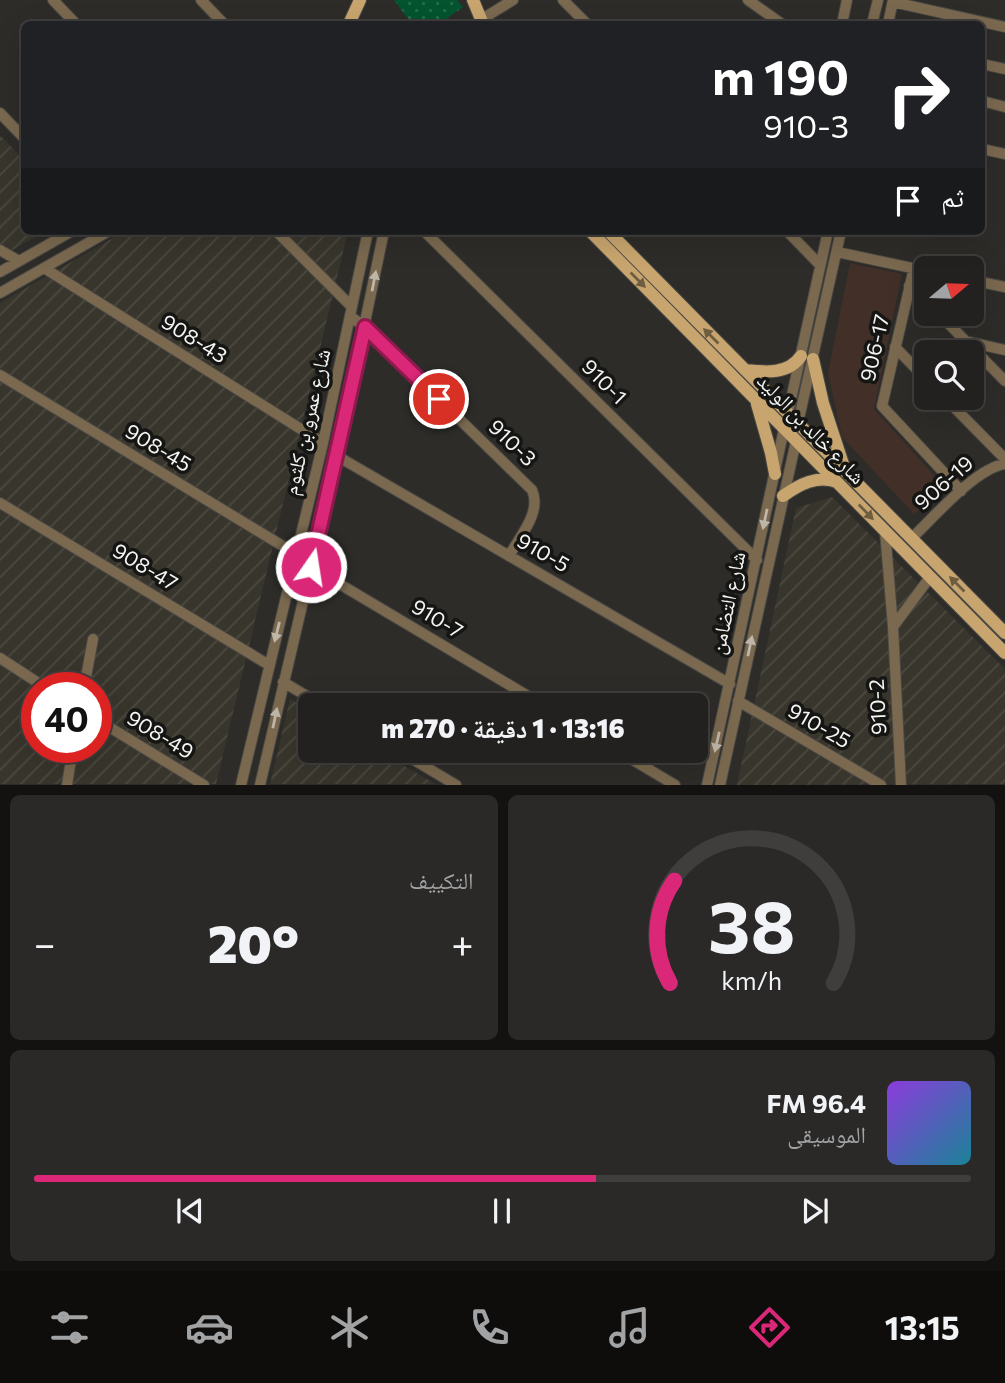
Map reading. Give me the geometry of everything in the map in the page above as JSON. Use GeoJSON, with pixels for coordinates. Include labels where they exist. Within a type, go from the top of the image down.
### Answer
{"type":"FeatureCollection","features":[{"type":"Feature","properties":{"kind":"main road"},"geometry":{"type":"LineString","coordinates":[[350,21],[359,0]]}},
{"type":"Feature","properties":{"kind":"main road"},"geometry":{"type":"LineString","coordinates":[[473,0],[483,21]]}},
{"type":"Feature","properties":{"kind":"main road","name":"شارع خالد بن الوليد"},"geometry":{"type":"LineString","coordinates":[[594,235],[1004,653]]}},
{"type":"Feature","properties":{"kind":"main road","name":"شارع خالد بن الوليد"},"geometry":{"type":"LineString","coordinates":[[612,235],[1005,633]]}},
{"type":"Feature","properties":{"kind":"main road"},"geometry":{"type":"LineString","coordinates":[[745,370],[777,371],[807,357],[845,471]]}},
{"type":"Feature","properties":{"kind":"main road"},"geometry":{"type":"LineString","coordinates":[[751,395],[762,417],[775,474]]}},
{"type":"Feature","properties":{"kind":"main road"},"geometry":{"type":"LineString","coordinates":[[783,496],[800,485],[818,479],[837,482]]}},
{"type":"Feature","properties":{"kind":"main road"},"geometry":{"type":"LineString","coordinates":[[976,603],[1005,620]]}},
{"type":"Feature","properties":{"kind":"street"},"geometry":{"type":"LineString","coordinates":[[53,0],[73,21]]}},
{"type":"Feature","properties":{"kind":"street"},"geometry":{"type":"LineString","coordinates":[[201,0],[221,21]]}},
{"type":"Feature","properties":{"kind":"street"},"geometry":{"type":"LineString","coordinates":[[484,21],[513,0]]}},
{"type":"Feature","properties":{"kind":"street"},"geometry":{"type":"LineString","coordinates":[[563,0],[584,21]]}},
{"type":"Feature","properties":{"kind":"street"},"geometry":{"type":"LineString","coordinates":[[748,0],[778,21]]}},
{"type":"Feature","properties":{"kind":"street"},"geometry":{"type":"LineString","coordinates":[[843,21],[847,0]]}},
{"type":"Feature","properties":{"kind":"street"},"geometry":{"type":"LineString","coordinates":[[873,21],[877,0]]}},
{"type":"Feature","properties":{"kind":"street"},"geometry":{"type":"LineString","coordinates":[[889,21],[893,1],[979,21]]}},
{"type":"Feature","properties":{"kind":"street"},"geometry":{"type":"LineString","coordinates":[[985,22],[1005,27]]}},
{"type":"Feature","properties":{"kind":"street"},"geometry":{"type":"LineString","coordinates":[[985,65],[1005,69]]}},
{"type":"Feature","properties":{"kind":"street"},"geometry":{"type":"LineString","coordinates":[[985,102],[1005,107]]}},
{"type":"Feature","properties":{"kind":"street"},"geometry":{"type":"LineString","coordinates":[[0,113],[21,135]]}},
{"type":"Feature","properties":{"kind":"street"},"geometry":{"type":"LineString","coordinates":[[985,150],[1005,154]]}},
{"type":"Feature","properties":{"kind":"street"},"geometry":{"type":"LineString","coordinates":[[0,272],[65,235]]}},
{"type":"Feature","properties":{"kind":"street"},"geometry":{"type":"LineString","coordinates":[[0,293],[101,235]]}},
{"type":"Feature","properties":{"kind":"street","name":"910-3"},"geometry":{"type":"LineString","coordinates":[[280,235],[365,327],[532,490],[536,509],[509,556]]}},
{"type":"Feature","properties":{"kind":"street","name":"شارع عمرو بن كلثوم"},"geometry":{"type":"LineString","coordinates":[[241,785],[323,443],[367,235]]}},
{"type":"Feature","properties":{"kind":"street","name":"شارع عمرو بن كلثوم"},"geometry":{"type":"LineString","coordinates":[[260,785],[337,456],[383,235]]}},
{"type":"Feature","properties":{"kind":"street","name":"910-1"},"geometry":{"type":"LineString","coordinates":[[428,235],[757,560]]}},
{"type":"Feature","properties":{"kind":"street"},"geometry":{"type":"LineString","coordinates":[[791,235],[820,265]]}},
{"type":"Feature","properties":{"kind":"street"},"geometry":{"type":"LineString","coordinates":[[798,423],[820,265],[827,235]]}},
{"type":"Feature","properties":{"kind":"street"},"geometry":{"type":"LineString","coordinates":[[788,413],[807,357],[840,235]]}},
{"type":"Feature","properties":{"kind":"street"},"geometry":{"type":"LineString","coordinates":[[0,250],[19,261]]}},
{"type":"Feature","properties":{"kind":"street"},"geometry":{"type":"LineString","coordinates":[[837,252],[914,268]]}},
{"type":"Feature","properties":{"kind":"street","name":"908-43"},"geometry":{"type":"LineString","coordinates":[[44,268],[323,443]]}},
{"type":"Feature","properties":{"kind":"street","name":"906-17"},"geometry":{"type":"LineString","coordinates":[[914,268],[882,406],[961,491]]}},
{"type":"Feature","properties":{"kind":"street"},"geometry":{"type":"LineString","coordinates":[[984,283],[1005,288]]}},
{"type":"Feature","properties":{"kind":"street"},"geometry":{"type":"LineString","coordinates":[[909,286],[914,291]]}},
{"type":"Feature","properties":{"kind":"street"},"geometry":{"type":"LineString","coordinates":[[951,326],[966,340]]}},
{"type":"Feature","properties":{"kind":"street"},"geometry":{"type":"LineString","coordinates":[[984,345],[1005,349]]}},
{"type":"Feature","properties":{"kind":"street"},"geometry":{"type":"LineString","coordinates":[[895,347],[914,367]]}},
{"type":"Feature","properties":{"kind":"street"},"geometry":{"type":"LineString","coordinates":[[984,359],[1005,381]]}},
{"type":"Feature","properties":{"kind":"street","name":"908-45"},"geometry":{"type":"LineString","coordinates":[[0,375],[296,554]]}},
{"type":"Feature","properties":{"kind":"street"},"geometry":{"type":"LineString","coordinates":[[956,410],[1005,461]]}},
{"type":"Feature","properties":{"kind":"street","name":"شارع التضامن"},"geometry":{"type":"LineString","coordinates":[[707,785],[784,429]]}},
{"type":"Feature","properties":{"kind":"street","name":"شارع التضامن"},"geometry":{"type":"LineString","coordinates":[[720,785],[796,441]]}},
{"type":"Feature","properties":{"kind":"street","name":"910-5"},"geometry":{"type":"LineString","coordinates":[[337,456],[730,684]]}},
{"type":"Feature","properties":{"kind":"street","name":"906-19"},"geometry":{"type":"LineString","coordinates":[[912,538],[978,475],[1005,461]]}},
{"type":"Feature","properties":{"kind":"street","name":"908-47"},"geometry":{"type":"LineString","coordinates":[[0,503],[269,665]]}},
{"type":"Feature","properties":{"kind":"street","name":"910-2"},"geometry":{"type":"LineString","coordinates":[[885,531],[901,785]]}},
{"type":"Feature","properties":{"kind":"street","name":"910-7"},"geometry":{"type":"LineString","coordinates":[[311,567],[522,693]]}},
{"type":"Feature","properties":{"kind":"street"},"geometry":{"type":"LineString","coordinates":[[893,627],[930,577]]}},
{"type":"Feature","properties":{"kind":"street"},"geometry":{"type":"LineString","coordinates":[[87,672],[93,639]]}},
{"type":"Feature","properties":{"kind":"street"},"geometry":{"type":"LineString","coordinates":[[0,658],[21,672]]}},
{"type":"Feature","properties":{"kind":"street"},"geometry":{"type":"LineString","coordinates":[[283,682],[301,693]]}},
{"type":"Feature","properties":{"kind":"street","name":"910-25"},"geometry":{"type":"LineString","coordinates":[[738,701],[881,785]]}},
{"type":"Feature","properties":{"kind":"street","name":"908-49"},"geometry":{"type":"LineString","coordinates":[[112,729],[204,785]]}},
{"type":"Feature","properties":{"kind":"street"},"geometry":{"type":"LineString","coordinates":[[67,785],[70,763]]}},
{"type":"Feature","properties":{"kind":"street"},"geometry":{"type":"LineString","coordinates":[[418,763],[456,785]]}},
{"type":"Feature","properties":{"kind":"street"},"geometry":{"type":"LineString","coordinates":[[638,763],[675,785]]}},
{"type":"Feature","properties":{"kind":"shaded area"},"geometry":{"type":"Polygon","coordinates":[[[0,135],[21,157],[21,235],[39,235],[0,257],[0,135]]]}},
{"type":"Feature","properties":{"kind":"shaded area"},"geometry":{"type":"Polygon","coordinates":[[[118,235],[347,235],[216,784],[0,784],[0,303],[118,235]]]}},
{"type":"Feature","properties":{"kind":"shaded area"},"geometry":{"type":"Polygon","coordinates":[[[850,263],[902,274],[874,409],[944,486],[914,514],[842,437],[828,373],[850,263]]]}},
{"type":"Feature","properties":{"kind":"shaded area"},"geometry":{"type":"Polygon","coordinates":[[[832,497],[1005,669],[1005,784],[737,785],[796,508],[832,497]]]}},
{"type":"Feature","properties":{"kind":"shaded area"},"geometry":{"type":"Polygon","coordinates":[[[290,699],[298,703],[298,763],[399,763],[436,784],[270,784],[290,699]]]}},
{"type":"Feature","properties":{"kind":"green space"},"geometry":{"type":"Polygon","coordinates":[[[394,0],[457,0],[463,7],[443,21],[410,21],[394,0]]]}},
{"type":"Feature","properties":{"kind":"route"},"geometry":{"type":"LineString","coordinates":[[311,567],[365,327],[439,399]]}}]}
